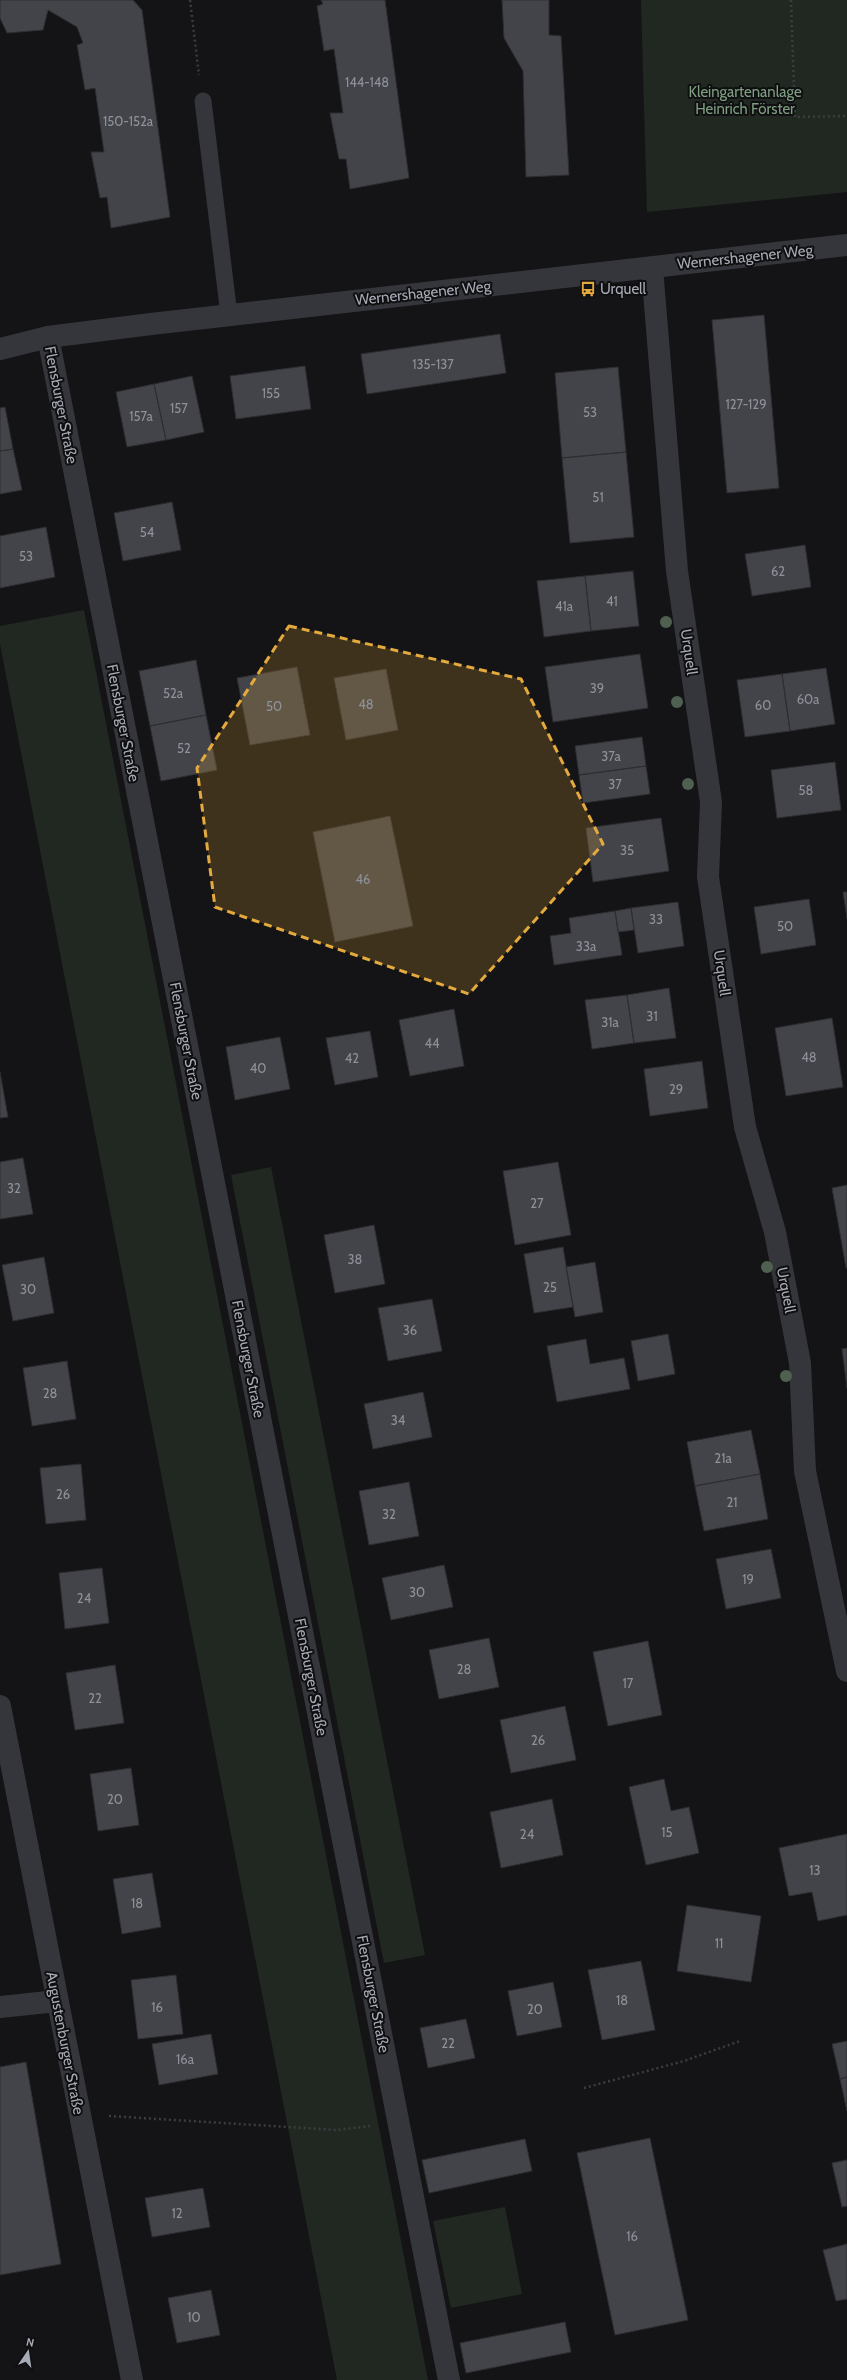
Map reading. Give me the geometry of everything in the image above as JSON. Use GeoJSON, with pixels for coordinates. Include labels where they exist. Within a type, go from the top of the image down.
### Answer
{"type":"FeatureCollection","features":[{"type":"Feature","properties":{"kind":"street","name":"Wernershagener Weg"},"geometry":{"type":"LineString","coordinates":[[0,349],[48,337],[847,245]]}},
{"type":"Feature","properties":{"kind":"street","name":"Urquell"},"geometry":{"type":"LineString","coordinates":[[652,268],[678,583],[711,802],[708,877],[745,1126],[775,1232],[800,1363],[805,1471],[847,1671]]}},
{"type":"Feature","properties":{"kind":"street","name":"Flensburger Straße"},"geometry":{"type":"LineString","coordinates":[[48,337],[449,2380]]}},
{"type":"Feature","properties":{"kind":"street","name":"Augustenburger Straße"},"geometry":{"type":"LineString","coordinates":[[0,1706],[132,2380]]}},
{"type":"Feature","properties":{"kind":"street"},"geometry":{"type":"LineString","coordinates":[[0,2007],[57,2001]]}},
{"type":"Feature","properties":{"kind":"lane"},"geometry":{"type":"LineString","coordinates":[[203,101],[229,315]]}},
{"type":"Feature","properties":{"kind":"path"},"geometry":{"type":"LineString","coordinates":[[190,0],[203,101]]}},
{"type":"Feature","properties":{"kind":"path"},"geometry":{"type":"LineString","coordinates":[[791,0],[795,117],[847,116]]}},
{"type":"Feature","properties":{"kind":"path"},"geometry":{"type":"LineString","coordinates":[[584,2088],[684,2061],[740,2041]]}},
{"type":"Feature","properties":{"kind":"path"},"geometry":{"type":"LineString","coordinates":[[79,2114],[337,2130],[398,2123]]}},
{"type":"Feature","properties":{"kind":"highlighted area"},"geometry":{"type":"Polygon","coordinates":[[[289,626],[521,679],[603,844],[469,994],[215,907],[197,768],[289,626]]]}},
{"type":"Feature","properties":{"kind":"green space","name":"Kleingartenanlage Heinrich Förster"},"geometry":{"type":"Polygon","coordinates":[[[641,0],[847,0],[847,192],[647,212],[641,0]]]}},
{"type":"Feature","properties":{"kind":"green space"},"geometry":{"type":"Polygon","coordinates":[[[84,610],[428,2380],[337,2380],[0,644],[0,626],[84,610]]]}},
{"type":"Feature","properties":{"kind":"green space"},"geometry":{"type":"Polygon","coordinates":[[[271,1167],[425,1955],[384,1963],[231,1175],[271,1167]]]}},
{"type":"Feature","properties":{"kind":"green space"},"geometry":{"type":"Polygon","coordinates":[[[505,2207],[522,2294],[451,2308],[433,2221],[505,2207]]]}},
{"type":"Feature","properties":{"kind":"building"},"geometry":{"type":"Polygon","coordinates":[[[0,0],[133,0],[142,10],[170,217],[111,228],[107,197],[100,198],[91,152],[104,152],[95,88],[85,90],[77,45],[83,43],[77,27],[48,10],[43,30],[7,33],[0,18],[0,0]]]}},
{"type":"Feature","properties":{"kind":"building"},"geometry":{"type":"Polygon","coordinates":[[[321,0],[385,0],[409,178],[350,189],[346,159],[339,159],[330,113],[343,113],[334,49],[324,51],[317,6],[323,4],[321,0]]]}},
{"type":"Feature","properties":{"kind":"building"},"geometry":{"type":"Polygon","coordinates":[[[502,0],[549,0],[549,35],[561,36],[569,175],[526,177],[523,71],[504,38],[502,0]]]}},
{"type":"Feature","properties":{"kind":"building"},"geometry":{"type":"Polygon","coordinates":[[[764,315],[779,488],[727,493],[712,320],[764,315]]]}},
{"type":"Feature","properties":{"kind":"building"},"geometry":{"type":"Polygon","coordinates":[[[500,334],[506,373],[367,394],[361,354],[500,334]]]}},
{"type":"Feature","properties":{"kind":"building"},"geometry":{"type":"Polygon","coordinates":[[[305,366],[311,409],[236,419],[230,376],[305,366]]]}},
{"type":"Feature","properties":{"kind":"building"},"geometry":{"type":"Polygon","coordinates":[[[618,367],[626,452],[562,458],[555,373],[618,367]]]}},
{"type":"Feature","properties":{"kind":"building"},"geometry":{"type":"Polygon","coordinates":[[[192,376],[204,432],[166,440],[154,384],[192,376]]]}},
{"type":"Feature","properties":{"kind":"building"},"geometry":{"type":"Polygon","coordinates":[[[154,384],[166,440],[127,447],[116,392],[154,384]]]}},
{"type":"Feature","properties":{"kind":"building"},"geometry":{"type":"Polygon","coordinates":[[[5,407],[13,449],[0,451],[0,408],[5,407]]]}},
{"type":"Feature","properties":{"kind":"building"},"geometry":{"type":"Polygon","coordinates":[[[13,449],[22,490],[0,494],[0,451],[13,449]]]}},
{"type":"Feature","properties":{"kind":"building"},"geometry":{"type":"Polygon","coordinates":[[[626,452],[634,537],[570,543],[562,458],[626,452]]]}},
{"type":"Feature","properties":{"kind":"building"},"geometry":{"type":"Polygon","coordinates":[[[172,502],[181,550],[123,561],[114,513],[172,502]]]}},
{"type":"Feature","properties":{"kind":"building"},"geometry":{"type":"Polygon","coordinates":[[[46,527],[55,577],[0,588],[0,536],[46,527]]]}},
{"type":"Feature","properties":{"kind":"building"},"geometry":{"type":"Polygon","coordinates":[[[805,545],[811,587],[752,596],[745,554],[805,545]]]}},
{"type":"Feature","properties":{"kind":"building"},"geometry":{"type":"Polygon","coordinates":[[[633,571],[639,626],[591,631],[585,576],[633,571]]]}},
{"type":"Feature","properties":{"kind":"building"},"geometry":{"type":"Polygon","coordinates":[[[585,576],[591,631],[544,637],[537,581],[585,576]]]}},
{"type":"Feature","properties":{"kind":"building"},"geometry":{"type":"Polygon","coordinates":[[[640,654],[648,708],[553,722],[545,667],[640,654]]]}},
{"type":"Feature","properties":{"kind":"building"},"geometry":{"type":"Polygon","coordinates":[[[196,660],[206,715],[150,726],[139,671],[196,660]]]}},
{"type":"Feature","properties":{"kind":"building"},"geometry":{"type":"Polygon","coordinates":[[[297,667],[310,735],[250,745],[237,678],[297,667]]]}},
{"type":"Feature","properties":{"kind":"building"},"geometry":{"type":"Polygon","coordinates":[[[826,668],[835,724],[790,731],[782,674],[826,668]]]}},
{"type":"Feature","properties":{"kind":"building"},"geometry":{"type":"Polygon","coordinates":[[[386,669],[398,730],[346,740],[334,678],[386,669]]]}},
{"type":"Feature","properties":{"kind":"building"},"geometry":{"type":"Polygon","coordinates":[[[782,674],[790,731],[745,737],[737,680],[782,674]]]}},
{"type":"Feature","properties":{"kind":"building"},"geometry":{"type":"Polygon","coordinates":[[[206,715],[217,770],[161,781],[150,726],[206,715]]]}},
{"type":"Feature","properties":{"kind":"building"},"geometry":{"type":"Polygon","coordinates":[[[642,737],[646,766],[579,775],[575,746],[642,737]]]}},
{"type":"Feature","properties":{"kind":"building"},"geometry":{"type":"Polygon","coordinates":[[[835,762],[841,810],[777,818],[771,770],[835,762]]]}},
{"type":"Feature","properties":{"kind":"building"},"geometry":{"type":"Polygon","coordinates":[[[646,766],[650,794],[583,803],[579,775],[646,766]]]}},
{"type":"Feature","properties":{"kind":"building"},"geometry":{"type":"Polygon","coordinates":[[[390,816],[413,926],[335,942],[313,832],[390,816]]]}},
{"type":"Feature","properties":{"kind":"building"},"geometry":{"type":"Polygon","coordinates":[[[661,818],[669,871],[593,882],[586,828],[661,818]]]}},
{"type":"Feature","properties":{"kind":"building"},"geometry":{"type":"Polygon","coordinates":[[[843,892],[847,892],[847,918],[843,892]]]}},
{"type":"Feature","properties":{"kind":"building"},"geometry":{"type":"Polygon","coordinates":[[[809,899],[816,945],[761,954],[754,907],[809,899]]]}},
{"type":"Feature","properties":{"kind":"building"},"geometry":{"type":"Polygon","coordinates":[[[678,902],[684,946],[638,953],[631,908],[678,902]]]}},
{"type":"Feature","properties":{"kind":"building"},"geometry":{"type":"Polygon","coordinates":[[[631,908],[634,930],[618,932],[615,911],[631,908]]]}},
{"type":"Feature","properties":{"kind":"building"},"geometry":{"type":"Polygon","coordinates":[[[615,911],[622,955],[554,965],[550,936],[571,933],[569,918],[615,911]]]}},
{"type":"Feature","properties":{"kind":"building"},"geometry":{"type":"Polygon","coordinates":[[[669,988],[676,1038],[634,1043],[627,995],[669,988]]]}},
{"type":"Feature","properties":{"kind":"building"},"geometry":{"type":"Polygon","coordinates":[[[627,995],[634,1043],[592,1049],[585,1000],[627,995]]]}},
{"type":"Feature","properties":{"kind":"building"},"geometry":{"type":"Polygon","coordinates":[[[454,1009],[464,1066],[410,1076],[399,1020],[454,1009]]]}},
{"type":"Feature","properties":{"kind":"building"},"geometry":{"type":"Polygon","coordinates":[[[832,1018],[843,1087],[786,1096],[775,1028],[832,1018]]]}},
{"type":"Feature","properties":{"kind":"building"},"geometry":{"type":"Polygon","coordinates":[[[370,1031],[378,1077],[335,1085],[326,1038],[370,1031]]]}},
{"type":"Feature","properties":{"kind":"building"},"geometry":{"type":"Polygon","coordinates":[[[280,1037],[290,1089],[235,1100],[226,1047],[280,1037]]]}},
{"type":"Feature","properties":{"kind":"building"},"geometry":{"type":"Polygon","coordinates":[[[702,1061],[708,1108],[650,1116],[644,1069],[702,1061]]]}},
{"type":"Feature","properties":{"kind":"building"},"geometry":{"type":"Polygon","coordinates":[[[0,1072],[8,1117],[0,1118],[0,1072]]]}},
{"type":"Feature","properties":{"kind":"building"},"geometry":{"type":"Polygon","coordinates":[[[23,1158],[33,1214],[0,1219],[0,1162],[23,1158]]]}},
{"type":"Feature","properties":{"kind":"building"},"geometry":{"type":"Polygon","coordinates":[[[558,1162],[571,1235],[515,1245],[503,1171],[558,1162]]]}},
{"type":"Feature","properties":{"kind":"building"},"geometry":{"type":"Polygon","coordinates":[[[847,1185],[847,1268],[846,1268],[832,1188],[847,1185]]]}},
{"type":"Feature","properties":{"kind":"building"},"geometry":{"type":"Polygon","coordinates":[[[374,1225],[385,1284],[335,1293],[324,1235],[374,1225]]]}},
{"type":"Feature","properties":{"kind":"building"},"geometry":{"type":"Polygon","coordinates":[[[563,1247],[573,1307],[534,1313],[524,1254],[563,1247]]]}},
{"type":"Feature","properties":{"kind":"building"},"geometry":{"type":"Polygon","coordinates":[[[44,1257],[54,1313],[13,1321],[2,1265],[44,1257]]]}},
{"type":"Feature","properties":{"kind":"building"},"geometry":{"type":"Polygon","coordinates":[[[595,1262],[603,1312],[575,1317],[566,1267],[595,1262]]]}},
{"type":"Feature","properties":{"kind":"building"},"geometry":{"type":"Polygon","coordinates":[[[432,1299],[442,1351],[388,1361],[378,1308],[432,1299]]]}},
{"type":"Feature","properties":{"kind":"building"},"geometry":{"type":"Polygon","coordinates":[[[668,1334],[675,1374],[638,1381],[631,1341],[668,1334]]]}},
{"type":"Feature","properties":{"kind":"building"},"geometry":{"type":"Polygon","coordinates":[[[586,1339],[590,1364],[624,1358],[630,1389],[557,1402],[547,1346],[586,1339]]]}},
{"type":"Feature","properties":{"kind":"building"},"geometry":{"type":"Polygon","coordinates":[[[847,1348],[847,1388],[842,1349],[847,1348]]]}},
{"type":"Feature","properties":{"kind":"building"},"geometry":{"type":"Polygon","coordinates":[[[67,1361],[76,1419],[32,1426],[23,1368],[67,1361]]]}},
{"type":"Feature","properties":{"kind":"building"},"geometry":{"type":"Polygon","coordinates":[[[423,1392],[432,1437],[373,1449],[364,1404],[423,1392]]]}},
{"type":"Feature","properties":{"kind":"building"},"geometry":{"type":"Polygon","coordinates":[[[751,1430],[760,1474],[695,1486],[687,1442],[751,1430]]]}},
{"type":"Feature","properties":{"kind":"building"},"geometry":{"type":"Polygon","coordinates":[[[81,1464],[86,1520],[46,1524],[40,1468],[81,1464]]]}},
{"type":"Feature","properties":{"kind":"building"},"geometry":{"type":"Polygon","coordinates":[[[760,1474],[768,1519],[704,1531],[695,1486],[760,1474]]]}},
{"type":"Feature","properties":{"kind":"building"},"geometry":{"type":"Polygon","coordinates":[[[409,1482],[419,1536],[369,1545],[359,1491],[409,1482]]]}},
{"type":"Feature","properties":{"kind":"building"},"geometry":{"type":"Polygon","coordinates":[[[771,1549],[781,1598],[726,1609],[716,1559],[771,1549]]]}},
{"type":"Feature","properties":{"kind":"building"},"geometry":{"type":"Polygon","coordinates":[[[444,1565],[453,1607],[391,1620],[382,1578],[444,1565]]]}},
{"type":"Feature","properties":{"kind":"building"},"geometry":{"type":"Polygon","coordinates":[[[102,1568],[109,1623],[65,1629],[59,1573],[102,1568]]]}},
{"type":"Feature","properties":{"kind":"building"},"geometry":{"type":"Polygon","coordinates":[[[489,1638],[499,1687],[439,1699],[429,1650],[489,1638]]]}},
{"type":"Feature","properties":{"kind":"building"},"geometry":{"type":"Polygon","coordinates":[[[648,1641],[662,1715],[608,1726],[593,1652],[648,1641]]]}},
{"type":"Feature","properties":{"kind":"building"},"geometry":{"type":"Polygon","coordinates":[[[115,1665],[124,1723],[75,1730],[66,1673],[115,1665]]]}},
{"type":"Feature","properties":{"kind":"building"},"geometry":{"type":"Polygon","coordinates":[[[565,1706],[576,1760],[511,1773],[500,1720],[565,1706]]]}},
{"type":"Feature","properties":{"kind":"building"},"geometry":{"type":"Polygon","coordinates":[[[131,1768],[139,1825],[98,1831],[90,1774],[131,1768]]]}},
{"type":"Feature","properties":{"kind":"building"},"geometry":{"type":"Polygon","coordinates":[[[664,1779],[671,1811],[689,1807],[699,1853],[646,1865],[629,1787],[664,1779]]]}},
{"type":"Feature","properties":{"kind":"building"},"geometry":{"type":"Polygon","coordinates":[[[552,1799],[563,1855],[501,1868],[490,1812],[552,1799]]]}},
{"type":"Feature","properties":{"kind":"building"},"geometry":{"type":"Polygon","coordinates":[[[847,1834],[847,1915],[818,1921],[812,1892],[789,1896],[779,1848],[847,1834]]]}},
{"type":"Feature","properties":{"kind":"building"},"geometry":{"type":"Polygon","coordinates":[[[152,1873],[161,1927],[122,1934],[113,1879],[152,1873]]]}},
{"type":"Feature","properties":{"kind":"building"},"geometry":{"type":"Polygon","coordinates":[[[687,1905],[761,1916],[751,1982],[677,1971],[687,1905]]]}},
{"type":"Feature","properties":{"kind":"building"},"geometry":{"type":"Polygon","coordinates":[[[641,1961],[655,2030],[602,2040],[588,1970],[641,1961]]]}},
{"type":"Feature","properties":{"kind":"building"},"geometry":{"type":"Polygon","coordinates":[[[176,1975],[183,2034],[138,2039],[131,1980],[176,1975]]]}},
{"type":"Feature","properties":{"kind":"building"},"geometry":{"type":"Polygon","coordinates":[[[553,1982],[562,2027],[517,2036],[508,1991],[553,1982]]]}},
{"type":"Feature","properties":{"kind":"building"},"geometry":{"type":"Polygon","coordinates":[[[466,2019],[475,2058],[428,2068],[420,2028],[466,2019]]]}},
{"type":"Feature","properties":{"kind":"building"},"geometry":{"type":"Polygon","coordinates":[[[211,2034],[218,2074],[159,2085],[152,2044],[211,2034]]]}},
{"type":"Feature","properties":{"kind":"building"},"geometry":{"type":"Polygon","coordinates":[[[847,2041],[847,2077],[840,2079],[832,2044],[847,2041]]]}},
{"type":"Feature","properties":{"kind":"building"},"geometry":{"type":"Polygon","coordinates":[[[26,2062],[61,2264],[0,2275],[0,2067],[26,2062]]]}},
{"type":"Feature","properties":{"kind":"building"},"geometry":{"type":"Polygon","coordinates":[[[847,2077],[847,2111],[840,2079],[847,2077]]]}},
{"type":"Feature","properties":{"kind":"building"},"geometry":{"type":"Polygon","coordinates":[[[650,2138],[688,2320],[615,2335],[577,2153],[650,2138]]]}},
{"type":"Feature","properties":{"kind":"building"},"geometry":{"type":"Polygon","coordinates":[[[525,2139],[532,2171],[429,2193],[422,2160],[525,2139]]]}},
{"type":"Feature","properties":{"kind":"building"},"geometry":{"type":"Polygon","coordinates":[[[847,2160],[847,2206],[842,2207],[832,2163],[847,2160]]]}},
{"type":"Feature","properties":{"kind":"building"},"geometry":{"type":"Polygon","coordinates":[[[203,2188],[210,2227],[152,2237],[145,2198],[203,2188]]]}},
{"type":"Feature","properties":{"kind":"building"},"geometry":{"type":"Polygon","coordinates":[[[847,2244],[847,2299],[836,2301],[823,2250],[847,2244]]]}},
{"type":"Feature","properties":{"kind":"building"},"geometry":{"type":"Polygon","coordinates":[[[211,2290],[220,2335],[177,2343],[168,2298],[211,2290]]]}},
{"type":"Feature","properties":{"kind":"building"},"geometry":{"type":"Polygon","coordinates":[[[565,2322],[571,2352],[466,2373],[460,2343],[565,2322]]]}},
{"type":"Feature","properties":{"kind":"place","name":"Urquell"},"geometry":{"type":"Point","coordinates":[588,289]}}]}
